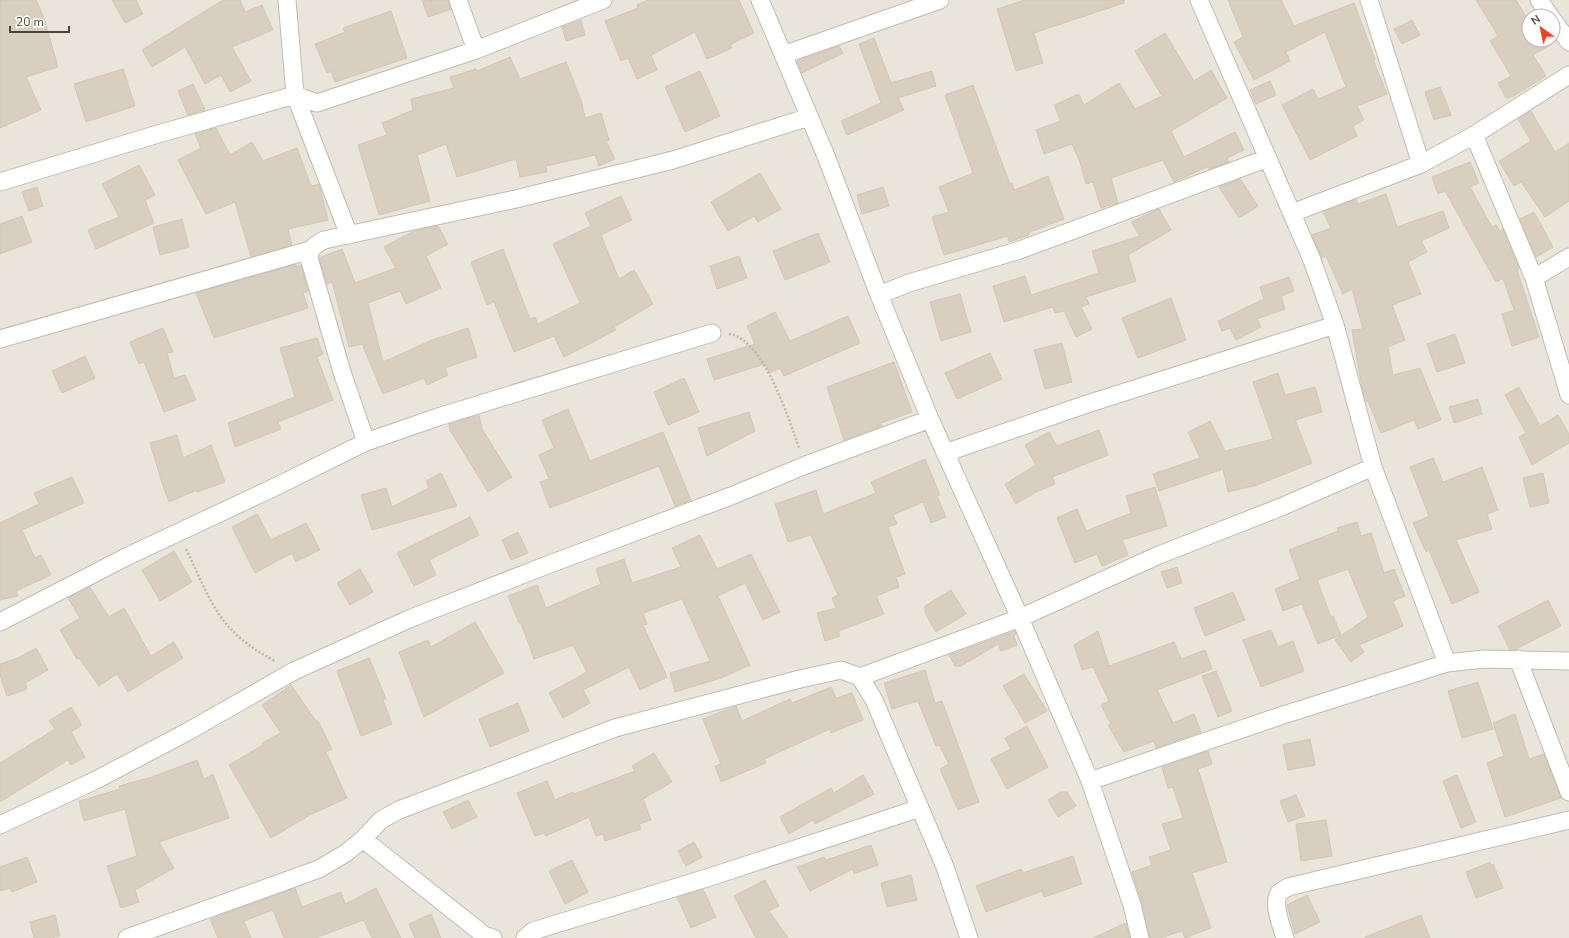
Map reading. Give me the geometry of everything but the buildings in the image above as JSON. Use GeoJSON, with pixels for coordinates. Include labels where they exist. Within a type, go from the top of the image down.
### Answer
{"type":"FeatureCollection","features":[{"type":"Feature","properties":{"kind":"street"},"geometry":{"type":"LineString","coordinates":[[287,0],[295,95],[349,235]]}},
{"type":"Feature","properties":{"kind":"street"},"geometry":{"type":"LineString","coordinates":[[458,0],[476,50]]}},
{"type":"Feature","properties":{"kind":"street"},"geometry":{"type":"LineString","coordinates":[[0,182],[158,134],[295,95],[317,103],[476,50],[603,0]]}},
{"type":"Feature","properties":{"kind":"street"},"geometry":{"type":"LineString","coordinates":[[760,0],[809,117],[878,295],[930,419],[1020,618],[1090,781],[1132,905],[1140,938]]}},
{"type":"Feature","properties":{"kind":"street"},"geometry":{"type":"LineString","coordinates":[[783,56],[940,0]]}},
{"type":"Feature","properties":{"kind":"street"},"geometry":{"type":"LineString","coordinates":[[1199,0],[1312,260],[1335,325],[1373,467],[1446,663]]}},
{"type":"Feature","properties":{"kind":"street"},"geometry":{"type":"LineString","coordinates":[[1369,0],[1422,164]]}},
{"type":"Feature","properties":{"kind":"street"},"geometry":{"type":"LineString","coordinates":[[1561,31],[1569,42]]}},
{"type":"Feature","properties":{"kind":"street"},"geometry":{"type":"LineString","coordinates":[[1292,213],[1422,164],[1474,135],[1569,75]]}},
{"type":"Feature","properties":{"kind":"street"},"geometry":{"type":"LineString","coordinates":[[0,339],[310,250],[324,240],[516,199],[673,160],[809,117]]}},
{"type":"Feature","properties":{"kind":"street"},"geometry":{"type":"LineString","coordinates":[[1474,135],[1534,278],[1569,395]]}},
{"type":"Feature","properties":{"kind":"street"},"geometry":{"type":"LineString","coordinates":[[878,295],[909,283],[1018,251],[1268,158]]}},
{"type":"Feature","properties":{"kind":"street"},"geometry":{"type":"LineString","coordinates":[[310,250],[309,258],[324,312],[342,372],[366,442]]}},
{"type":"Feature","properties":{"kind":"street"},"geometry":{"type":"LineString","coordinates":[[1534,278],[1569,257]]}},
{"type":"Feature","properties":{"kind":"street"},"geometry":{"type":"LineString","coordinates":[[945,453],[1084,405],[1335,325]]}},
{"type":"Feature","properties":{"kind":"street"},"geometry":{"type":"LineString","coordinates":[[0,622],[128,556],[275,488],[366,442],[438,417],[712,333]]}},
{"type":"Feature","properties":{"kind":"street"},"geometry":{"type":"LineString","coordinates":[[0,825],[96,780],[187,732],[294,671],[409,619],[549,564],[731,496],[806,465],[930,419]]}},
{"type":"Feature","properties":{"kind":"street"},"geometry":{"type":"LineString","coordinates":[[860,677],[1020,618],[1159,555],[1281,507],[1373,467]]}},
{"type":"Feature","properties":{"kind":"street"},"geometry":{"type":"LineString","coordinates":[[1090,781],[1277,717],[1446,663],[1484,659],[1569,661]]}},
{"type":"Feature","properties":{"kind":"street"},"geometry":{"type":"LineString","coordinates":[[1518,659],[1569,792]]}},
{"type":"Feature","properties":{"kind":"street"},"geometry":{"type":"LineString","coordinates":[[127,938],[319,869],[346,853],[363,839],[381,820],[399,810],[614,728],[800,679],[841,670],[860,677],[874,700],[945,867],[969,938]]}},
{"type":"Feature","properties":{"kind":"street"},"geometry":{"type":"LineString","coordinates":[[525,938],[533,931],[710,877],[920,808]]}},
{"type":"Feature","properties":{"kind":"street"},"geometry":{"type":"LineString","coordinates":[[1286,938],[1276,909],[1280,892],[1288,888],[1569,820]]}},
{"type":"Feature","properties":{"kind":"street"},"geometry":{"type":"LineString","coordinates":[[363,839],[484,935],[493,938]]}},
{"type":"Feature","properties":{"kind":"path"},"geometry":{"type":"LineString","coordinates":[[712,333],[736,335],[760,358],[780,395],[806,465]]}},
{"type":"Feature","properties":{"kind":"path"},"geometry":{"type":"LineString","coordinates":[[179,532],[208,597],[220,618],[240,639],[265,656],[294,671]]}},
{"type":"Feature","properties":{"kind":"shaded area"},"geometry":{"type":"Polygon","coordinates":[[[0,0],[1569,0],[1569,938],[0,938],[0,0]]]}}]}
